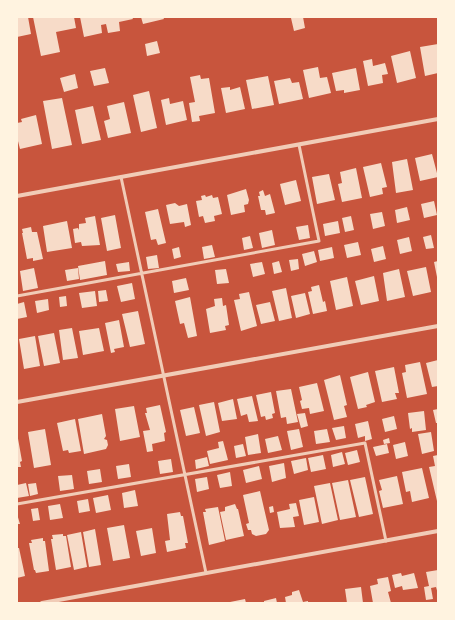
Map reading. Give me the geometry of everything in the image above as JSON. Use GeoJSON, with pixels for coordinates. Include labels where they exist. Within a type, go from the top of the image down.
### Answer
{"type":"FeatureCollection","features":[{"type":"Feature","properties":{"kind":"street"},"geometry":{"type":"LineString","coordinates":[[17,196],[438,119]]}},
{"type":"Feature","properties":{"kind":"street"},"geometry":{"type":"LineString","coordinates":[[17,402],[438,326]]}},
{"type":"Feature","properties":{"kind":"street"},"geometry":{"type":"LineString","coordinates":[[42,603],[438,531]]}},
{"type":"Feature","properties":{"kind":"lane"},"geometry":{"type":"LineString","coordinates":[[17,296],[319,241],[299,145]]}},
{"type":"Feature","properties":{"kind":"lane"},"geometry":{"type":"LineString","coordinates":[[121,177],[206,573]]}},
{"type":"Feature","properties":{"kind":"lane"},"geometry":{"type":"LineString","coordinates":[[17,504],[185,473],[365,443],[386,541]]}},
{"type":"Feature","properties":{"kind":"building"},"geometry":{"type":"Polygon","coordinates":[[[17,17],[28,17],[31,34],[17,37],[17,17]]]}},
{"type":"Feature","properties":{"kind":"building"},"geometry":{"type":"Polygon","coordinates":[[[33,17],[74,17],[76,28],[56,32],[60,52],[41,56],[33,17]]]}},
{"type":"Feature","properties":{"kind":"building"},"geometry":{"type":"Polygon","coordinates":[[[80,17],[132,17],[133,19],[119,22],[120,31],[108,33],[106,24],[101,25],[102,33],[84,37],[80,17]]]}},
{"type":"Feature","properties":{"kind":"building"},"geometry":{"type":"Polygon","coordinates":[[[141,17],[163,17],[164,19],[143,24],[141,17]]]}},
{"type":"Feature","properties":{"kind":"building"},"geometry":{"type":"Polygon","coordinates":[[[303,17],[305,28],[294,31],[291,18],[303,17]]]}},
{"type":"Feature","properties":{"kind":"building"},"geometry":{"type":"Polygon","coordinates":[[[157,41],[160,53],[147,56],[145,44],[157,41]]]}},
{"type":"Feature","properties":{"kind":"building"},"geometry":{"type":"Polygon","coordinates":[[[438,44],[438,73],[425,76],[420,47],[438,44]]]}},
{"type":"Feature","properties":{"kind":"building"},"geometry":{"type":"Polygon","coordinates":[[[410,51],[416,78],[397,83],[391,56],[410,51]]]}},
{"type":"Feature","properties":{"kind":"building"},"geometry":{"type":"Polygon","coordinates":[[[372,59],[373,66],[385,63],[388,74],[382,75],[383,83],[368,86],[363,61],[372,59]]]}},
{"type":"Feature","properties":{"kind":"building"},"geometry":{"type":"Polygon","coordinates":[[[318,67],[320,78],[327,77],[331,93],[309,98],[303,70],[318,67]]]}},
{"type":"Feature","properties":{"kind":"building"},"geometry":{"type":"Polygon","coordinates":[[[105,68],[109,83],[94,86],[90,71],[105,68]]]}},
{"type":"Feature","properties":{"kind":"building"},"geometry":{"type":"Polygon","coordinates":[[[356,68],[360,90],[344,93],[344,90],[336,91],[332,73],[356,68]]]}},
{"type":"Feature","properties":{"kind":"building"},"geometry":{"type":"Polygon","coordinates":[[[75,74],[78,88],[64,92],[60,78],[75,74]]]}},
{"type":"Feature","properties":{"kind":"building"},"geometry":{"type":"Polygon","coordinates":[[[200,75],[201,79],[209,78],[215,113],[199,116],[200,121],[192,122],[189,103],[195,102],[190,77],[200,75]]]}},
{"type":"Feature","properties":{"kind":"building"},"geometry":{"type":"Polygon","coordinates":[[[268,76],[274,105],[252,109],[246,80],[268,76]]]}},
{"type":"Feature","properties":{"kind":"building"},"geometry":{"type":"Polygon","coordinates":[[[290,78],[292,83],[299,82],[303,99],[279,104],[274,81],[290,78]]]}},
{"type":"Feature","properties":{"kind":"building"},"geometry":{"type":"Polygon","coordinates":[[[230,87],[230,90],[240,87],[245,109],[226,113],[221,88],[230,87]]]}},
{"type":"Feature","properties":{"kind":"building"},"geometry":{"type":"Polygon","coordinates":[[[149,91],[157,128],[141,132],[133,95],[149,91]]]}},
{"type":"Feature","properties":{"kind":"building"},"geometry":{"type":"Polygon","coordinates":[[[62,98],[72,145],[52,149],[43,101],[62,98]]]}},
{"type":"Feature","properties":{"kind":"building"},"geometry":{"type":"Polygon","coordinates":[[[169,98],[170,104],[183,101],[187,120],[166,125],[161,100],[169,98]]]}},
{"type":"Feature","properties":{"kind":"building"},"geometry":{"type":"Polygon","coordinates":[[[124,102],[131,133],[108,138],[104,121],[110,119],[107,106],[124,102]]]}},
{"type":"Feature","properties":{"kind":"building"},"geometry":{"type":"Polygon","coordinates":[[[93,106],[101,140],[82,144],[75,110],[93,106]]]}},
{"type":"Feature","properties":{"kind":"building"},"geometry":{"type":"Polygon","coordinates":[[[36,115],[42,144],[20,149],[17,137],[17,123],[22,122],[21,119],[36,115]]]}},
{"type":"Feature","properties":{"kind":"building"},"geometry":{"type":"Polygon","coordinates":[[[432,154],[438,177],[420,181],[415,158],[432,154]]]}},
{"type":"Feature","properties":{"kind":"building"},"geometry":{"type":"Polygon","coordinates":[[[407,159],[413,190],[396,193],[392,162],[407,159]]]}},
{"type":"Feature","properties":{"kind":"building"},"geometry":{"type":"Polygon","coordinates":[[[381,163],[387,187],[382,188],[383,194],[370,197],[363,167],[381,163]]]}},
{"type":"Feature","properties":{"kind":"building"},"geometry":{"type":"Polygon","coordinates":[[[356,168],[362,198],[342,202],[338,184],[342,183],[340,172],[356,168]]]}},
{"type":"Feature","properties":{"kind":"building"},"geometry":{"type":"Polygon","coordinates":[[[329,174],[335,200],[317,204],[312,177],[329,174]]]}},
{"type":"Feature","properties":{"kind":"building"},"geometry":{"type":"Polygon","coordinates":[[[296,180],[301,201],[285,205],[280,184],[296,180]]]}},
{"type":"Feature","properties":{"kind":"building"},"geometry":{"type":"Polygon","coordinates":[[[246,189],[249,200],[248,204],[244,205],[245,212],[231,215],[227,195],[246,189]]]}},
{"type":"Feature","properties":{"kind":"building"},"geometry":{"type":"Polygon","coordinates":[[[263,190],[265,196],[270,194],[275,213],[266,215],[265,210],[261,210],[258,196],[260,196],[259,192],[263,190]]]}},
{"type":"Feature","properties":{"kind":"building"},"geometry":{"type":"Polygon","coordinates":[[[205,195],[206,197],[212,195],[213,198],[218,197],[222,214],[214,216],[215,221],[205,223],[203,216],[199,217],[196,201],[202,200],[201,196],[205,195]]]}},
{"type":"Feature","properties":{"kind":"building"},"geometry":{"type":"Polygon","coordinates":[[[434,201],[437,215],[424,218],[421,204],[434,201]]]}},
{"type":"Feature","properties":{"kind":"building"},"geometry":{"type":"Polygon","coordinates":[[[175,203],[179,206],[187,204],[191,225],[185,227],[184,222],[170,224],[166,205],[175,203]]]}},
{"type":"Feature","properties":{"kind":"building"},"geometry":{"type":"Polygon","coordinates":[[[407,207],[410,220],[397,223],[395,210],[407,207]]]}},
{"type":"Feature","properties":{"kind":"building"},"geometry":{"type":"Polygon","coordinates":[[[158,209],[166,243],[158,245],[156,239],[151,240],[145,212],[158,209]]]}},
{"type":"Feature","properties":{"kind":"building"},"geometry":{"type":"Polygon","coordinates":[[[382,212],[385,226],[373,229],[370,214],[382,212]]]}},
{"type":"Feature","properties":{"kind":"building"},"geometry":{"type":"Polygon","coordinates":[[[115,215],[121,248],[107,251],[101,218],[115,215]]]}},
{"type":"Feature","properties":{"kind":"building"},"geometry":{"type":"Polygon","coordinates":[[[95,216],[100,245],[82,246],[81,242],[75,243],[73,229],[78,228],[79,230],[79,224],[86,223],[85,218],[95,216]]]}},
{"type":"Feature","properties":{"kind":"building"},"geometry":{"type":"Polygon","coordinates":[[[351,216],[354,230],[345,232],[342,218],[351,216]]]}},
{"type":"Feature","properties":{"kind":"building"},"geometry":{"type":"Polygon","coordinates":[[[67,221],[72,248],[47,252],[43,226],[67,221]]]}},
{"type":"Feature","properties":{"kind":"building"},"geometry":{"type":"Polygon","coordinates":[[[338,221],[340,233],[325,236],[323,224],[338,221]]]}},
{"type":"Feature","properties":{"kind":"building"},"geometry":{"type":"Polygon","coordinates":[[[308,225],[310,238],[299,240],[296,227],[308,225]]]}},
{"type":"Feature","properties":{"kind":"building"},"geometry":{"type":"Polygon","coordinates":[[[31,227],[32,232],[37,232],[43,259],[33,261],[33,258],[27,259],[22,229],[31,227]]]}},
{"type":"Feature","properties":{"kind":"building"},"geometry":{"type":"Polygon","coordinates":[[[272,230],[275,245],[262,248],[259,233],[272,230]]]}},
{"type":"Feature","properties":{"kind":"building"},"geometry":{"type":"Polygon","coordinates":[[[431,235],[434,248],[426,249],[423,237],[431,235]]]}},
{"type":"Feature","properties":{"kind":"building"},"geometry":{"type":"Polygon","coordinates":[[[250,236],[253,248],[244,250],[242,238],[250,236]]]}},
{"type":"Feature","properties":{"kind":"building"},"geometry":{"type":"Polygon","coordinates":[[[409,237],[412,251],[400,254],[397,240],[409,237]]]}},
{"type":"Feature","properties":{"kind":"building"},"geometry":{"type":"Polygon","coordinates":[[[358,242],[361,255],[347,258],[344,245],[358,242]]]}},
{"type":"Feature","properties":{"kind":"building"},"geometry":{"type":"Polygon","coordinates":[[[212,245],[215,257],[204,259],[202,247],[212,245]]]}},
{"type":"Feature","properties":{"kind":"building"},"geometry":{"type":"Polygon","coordinates":[[[383,246],[386,259],[374,262],[371,249],[383,246]]]}},
{"type":"Feature","properties":{"kind":"building"},"geometry":{"type":"Polygon","coordinates":[[[179,247],[181,257],[174,259],[172,249],[179,247]]]}},
{"type":"Feature","properties":{"kind":"building"},"geometry":{"type":"Polygon","coordinates":[[[332,247],[334,258],[320,261],[318,250],[332,247]]]}},
{"type":"Feature","properties":{"kind":"building"},"geometry":{"type":"Polygon","coordinates":[[[314,251],[317,262],[305,266],[302,254],[314,251]]]}},
{"type":"Feature","properties":{"kind":"building"},"geometry":{"type":"Polygon","coordinates":[[[157,255],[159,268],[148,269],[146,257],[157,255]]]}},
{"type":"Feature","properties":{"kind":"building"},"geometry":{"type":"Polygon","coordinates":[[[298,259],[299,269],[291,271],[289,260],[298,259]]]}},
{"type":"Feature","properties":{"kind":"building"},"geometry":{"type":"Polygon","coordinates":[[[105,261],[107,275],[80,280],[78,266],[105,261]]]}},
{"type":"Feature","properties":{"kind":"building"},"geometry":{"type":"Polygon","coordinates":[[[279,261],[282,272],[274,274],[272,263],[279,261]]]}},
{"type":"Feature","properties":{"kind":"building"},"geometry":{"type":"Polygon","coordinates":[[[438,261],[438,276],[437,277],[434,262],[438,261]]]}},
{"type":"Feature","properties":{"kind":"building"},"geometry":{"type":"Polygon","coordinates":[[[129,262],[130,271],[118,272],[116,264],[129,262]]]}},
{"type":"Feature","properties":{"kind":"building"},"geometry":{"type":"Polygon","coordinates":[[[262,262],[265,274],[253,277],[250,264],[262,262]]]}},
{"type":"Feature","properties":{"kind":"building"},"geometry":{"type":"Polygon","coordinates":[[[426,267],[431,292],[413,296],[407,271],[426,267]]]}},
{"type":"Feature","properties":{"kind":"building"},"geometry":{"type":"Polygon","coordinates":[[[34,268],[38,288],[23,291],[20,271],[34,268]]]}},
{"type":"Feature","properties":{"kind":"building"},"geometry":{"type":"Polygon","coordinates":[[[78,268],[79,279],[67,281],[65,270],[78,268]]]}},
{"type":"Feature","properties":{"kind":"building"},"geometry":{"type":"Polygon","coordinates":[[[226,269],[229,283],[217,284],[215,270],[226,269]]]}},
{"type":"Feature","properties":{"kind":"building"},"geometry":{"type":"Polygon","coordinates":[[[399,269],[405,297],[387,301],[383,273],[399,269]]]}},
{"type":"Feature","properties":{"kind":"building"},"geometry":{"type":"Polygon","coordinates":[[[374,276],[379,301],[361,305],[355,281],[374,276]]]}},
{"type":"Feature","properties":{"kind":"building"},"geometry":{"type":"Polygon","coordinates":[[[347,277],[353,306],[336,310],[330,281],[347,277]]]}},
{"type":"Feature","properties":{"kind":"building"},"geometry":{"type":"Polygon","coordinates":[[[186,278],[189,290],[174,293],[172,281],[186,278]]]}},
{"type":"Feature","properties":{"kind":"building"},"geometry":{"type":"Polygon","coordinates":[[[132,283],[135,299],[121,302],[117,286],[132,283]]]}},
{"type":"Feature","properties":{"kind":"building"},"geometry":{"type":"Polygon","coordinates":[[[319,285],[327,311],[313,314],[308,292],[312,291],[311,287],[319,285]]]}},
{"type":"Feature","properties":{"kind":"building"},"geometry":{"type":"Polygon","coordinates":[[[286,288],[292,318],[279,321],[272,291],[286,288]]]}},
{"type":"Feature","properties":{"kind":"building"},"geometry":{"type":"Polygon","coordinates":[[[106,290],[108,301],[99,302],[98,291],[106,290]]]}},
{"type":"Feature","properties":{"kind":"building"},"geometry":{"type":"Polygon","coordinates":[[[95,291],[97,306],[82,308],[79,293],[95,291]]]}},
{"type":"Feature","properties":{"kind":"building"},"geometry":{"type":"Polygon","coordinates":[[[249,292],[257,326],[241,331],[234,300],[240,299],[239,294],[249,292]]]}},
{"type":"Feature","properties":{"kind":"building"},"geometry":{"type":"Polygon","coordinates":[[[305,293],[310,314],[296,318],[291,296],[305,293]]]}},
{"type":"Feature","properties":{"kind":"building"},"geometry":{"type":"Polygon","coordinates":[[[66,296],[67,306],[60,307],[59,297],[66,296]]]}},
{"type":"Feature","properties":{"kind":"building"},"geometry":{"type":"Polygon","coordinates":[[[190,297],[197,336],[188,338],[184,323],[180,324],[175,301],[190,297]]]}},
{"type":"Feature","properties":{"kind":"building"},"geometry":{"type":"Polygon","coordinates":[[[222,298],[223,306],[226,305],[229,325],[225,326],[226,330],[210,333],[206,309],[215,306],[214,299],[222,298]]]}},
{"type":"Feature","properties":{"kind":"building"},"geometry":{"type":"Polygon","coordinates":[[[48,299],[49,310],[37,313],[35,301],[48,299]]]}},
{"type":"Feature","properties":{"kind":"building"},"geometry":{"type":"Polygon","coordinates":[[[24,302],[27,317],[17,319],[17,304],[24,302]]]}},
{"type":"Feature","properties":{"kind":"building"},"geometry":{"type":"Polygon","coordinates":[[[270,302],[275,321],[261,324],[256,305],[270,302]]]}},
{"type":"Feature","properties":{"kind":"building"},"geometry":{"type":"Polygon","coordinates":[[[138,311],[145,344],[130,347],[122,314],[138,311]]]}},
{"type":"Feature","properties":{"kind":"building"},"geometry":{"type":"Polygon","coordinates":[[[119,320],[124,347],[114,349],[115,352],[111,353],[105,323],[119,320]]]}},
{"type":"Feature","properties":{"kind":"building"},"geometry":{"type":"Polygon","coordinates":[[[72,328],[78,358],[63,360],[59,330],[72,328]]]}},
{"type":"Feature","properties":{"kind":"building"},"geometry":{"type":"Polygon","coordinates":[[[99,328],[104,351],[83,355],[79,331],[99,328]]]}},
{"type":"Feature","properties":{"kind":"building"},"geometry":{"type":"Polygon","coordinates":[[[54,333],[60,363],[44,366],[38,336],[54,333]]]}},
{"type":"Feature","properties":{"kind":"building"},"geometry":{"type":"Polygon","coordinates":[[[35,336],[40,366],[24,369],[19,339],[35,336]]]}},
{"type":"Feature","properties":{"kind":"building"},"geometry":{"type":"Polygon","coordinates":[[[438,360],[438,386],[432,387],[426,363],[438,360]]]}},
{"type":"Feature","properties":{"kind":"building"},"geometry":{"type":"Polygon","coordinates":[[[420,362],[427,394],[407,398],[402,373],[406,372],[405,365],[420,362]]]}},
{"type":"Feature","properties":{"kind":"building"},"geometry":{"type":"Polygon","coordinates":[[[394,367],[399,393],[395,393],[397,399],[382,402],[375,371],[394,367]]]}},
{"type":"Feature","properties":{"kind":"building"},"geometry":{"type":"Polygon","coordinates":[[[368,372],[375,402],[366,405],[367,407],[358,409],[350,377],[368,372]]]}},
{"type":"Feature","properties":{"kind":"building"},"geometry":{"type":"Polygon","coordinates":[[[340,375],[347,405],[344,406],[347,417],[334,420],[324,380],[340,375]]]}},
{"type":"Feature","properties":{"kind":"building"},"geometry":{"type":"Polygon","coordinates":[[[317,383],[324,411],[310,414],[309,408],[302,409],[300,401],[302,400],[299,387],[317,383]]]}},
{"type":"Feature","properties":{"kind":"building"},"geometry":{"type":"Polygon","coordinates":[[[291,389],[298,422],[287,424],[286,417],[281,418],[276,391],[291,389]]]}},
{"type":"Feature","properties":{"kind":"building"},"geometry":{"type":"Polygon","coordinates":[[[271,392],[275,413],[272,414],[273,418],[266,420],[265,416],[261,417],[256,395],[271,392]]]}},
{"type":"Feature","properties":{"kind":"building"},"geometry":{"type":"Polygon","coordinates":[[[252,396],[258,421],[249,422],[247,414],[241,416],[237,399],[252,396]]]}},
{"type":"Feature","properties":{"kind":"building"},"geometry":{"type":"Polygon","coordinates":[[[233,399],[237,419],[222,421],[218,403],[233,399]]]}},
{"type":"Feature","properties":{"kind":"building"},"geometry":{"type":"Polygon","coordinates":[[[214,402],[220,432],[206,436],[199,405],[214,402]]]}},
{"type":"Feature","properties":{"kind":"building"},"geometry":{"type":"Polygon","coordinates":[[[160,405],[166,432],[164,433],[165,441],[152,444],[153,451],[147,452],[143,431],[150,430],[145,413],[147,413],[146,408],[160,405]]]}},
{"type":"Feature","properties":{"kind":"building"},"geometry":{"type":"Polygon","coordinates":[[[134,406],[140,437],[120,441],[115,409],[134,406]]]}},
{"type":"Feature","properties":{"kind":"building"},"geometry":{"type":"Polygon","coordinates":[[[194,407],[200,433],[186,436],[180,410],[194,407]]]}},
{"type":"Feature","properties":{"kind":"building"},"geometry":{"type":"Polygon","coordinates":[[[438,409],[438,423],[436,423],[433,410],[438,409]]]}},
{"type":"Feature","properties":{"kind":"building"},"geometry":{"type":"Polygon","coordinates":[[[424,411],[426,430],[412,432],[412,428],[410,429],[408,413],[424,411]]]}},
{"type":"Feature","properties":{"kind":"building"},"geometry":{"type":"Polygon","coordinates":[[[305,413],[308,426],[301,428],[297,414],[305,413]]]}},
{"type":"Feature","properties":{"kind":"building"},"geometry":{"type":"Polygon","coordinates":[[[102,414],[106,436],[104,439],[107,440],[108,445],[106,449],[84,454],[78,419],[102,414]]]}},
{"type":"Feature","properties":{"kind":"building"},"geometry":{"type":"Polygon","coordinates":[[[394,416],[397,429],[385,432],[382,419],[394,416]]]}},
{"type":"Feature","properties":{"kind":"building"},"geometry":{"type":"Polygon","coordinates":[[[75,419],[81,451],[69,453],[68,450],[63,451],[57,423],[75,419]]]}},
{"type":"Feature","properties":{"kind":"building"},"geometry":{"type":"Polygon","coordinates":[[[368,421],[372,439],[365,441],[365,436],[358,438],[355,424],[368,421]]]}},
{"type":"Feature","properties":{"kind":"building"},"geometry":{"type":"Polygon","coordinates":[[[344,426],[346,438],[336,440],[332,428],[344,426]]]}},
{"type":"Feature","properties":{"kind":"building"},"geometry":{"type":"Polygon","coordinates":[[[45,429],[51,465],[34,468],[28,432],[45,429]]]}},
{"type":"Feature","properties":{"kind":"building"},"geometry":{"type":"Polygon","coordinates":[[[299,429],[303,447],[291,450],[287,431],[299,429]]]}},
{"type":"Feature","properties":{"kind":"building"},"geometry":{"type":"Polygon","coordinates":[[[327,429],[330,442],[316,444],[314,431],[327,429]]]}},
{"type":"Feature","properties":{"kind":"building"},"geometry":{"type":"Polygon","coordinates":[[[431,432],[434,451],[422,454],[418,434],[431,432]]]}},
{"type":"Feature","properties":{"kind":"building"},"geometry":{"type":"Polygon","coordinates":[[[17,433],[22,461],[20,462],[21,467],[17,467],[17,433]]]}},
{"type":"Feature","properties":{"kind":"building"},"geometry":{"type":"Polygon","coordinates":[[[258,434],[261,453],[248,455],[245,437],[258,434]]]}},
{"type":"Feature","properties":{"kind":"building"},"geometry":{"type":"Polygon","coordinates":[[[278,436],[282,450],[268,453],[265,439],[278,436]]]}},
{"type":"Feature","properties":{"kind":"building"},"geometry":{"type":"Polygon","coordinates":[[[389,438],[390,443],[384,444],[383,440],[389,438]]]}},
{"type":"Feature","properties":{"kind":"building"},"geometry":{"type":"Polygon","coordinates":[[[223,441],[228,460],[210,464],[207,451],[219,448],[218,442],[223,441]]]}},
{"type":"Feature","properties":{"kind":"building"},"geometry":{"type":"Polygon","coordinates":[[[405,442],[408,456],[396,459],[393,445],[405,442]]]}},
{"type":"Feature","properties":{"kind":"building"},"geometry":{"type":"Polygon","coordinates":[[[243,444],[246,456],[236,458],[234,446],[243,444]]]}},
{"type":"Feature","properties":{"kind":"building"},"geometry":{"type":"Polygon","coordinates":[[[387,444],[389,453],[376,456],[373,447],[387,444]]]}},
{"type":"Feature","properties":{"kind":"building"},"geometry":{"type":"Polygon","coordinates":[[[357,450],[360,462],[348,465],[345,453],[357,450]]]}},
{"type":"Feature","properties":{"kind":"building"},"geometry":{"type":"Polygon","coordinates":[[[342,452],[345,464],[333,467],[331,455],[342,452]]]}},
{"type":"Feature","properties":{"kind":"building"},"geometry":{"type":"Polygon","coordinates":[[[323,455],[326,469],[311,472],[308,458],[323,455]]]}},
{"type":"Feature","properties":{"kind":"building"},"geometry":{"type":"Polygon","coordinates":[[[438,455],[437,501],[429,467],[435,466],[433,456],[438,455]]]}},
{"type":"Feature","properties":{"kind":"building"},"geometry":{"type":"Polygon","coordinates":[[[207,457],[209,466],[196,469],[195,460],[207,457]]]}},
{"type":"Feature","properties":{"kind":"building"},"geometry":{"type":"Polygon","coordinates":[[[306,458],[308,470],[294,474],[291,461],[306,458]]]}},
{"type":"Feature","properties":{"kind":"building"},"geometry":{"type":"Polygon","coordinates":[[[171,459],[173,472],[160,474],[158,461],[171,459]]]}},
{"type":"Feature","properties":{"kind":"building"},"geometry":{"type":"Polygon","coordinates":[[[284,463],[286,478],[272,482],[269,466],[284,463]]]}},
{"type":"Feature","properties":{"kind":"building"},"geometry":{"type":"Polygon","coordinates":[[[129,464],[131,477],[118,479],[116,466],[129,464]]]}},
{"type":"Feature","properties":{"kind":"building"},"geometry":{"type":"Polygon","coordinates":[[[259,466],[262,479],[246,483],[243,470],[259,466]]]}},
{"type":"Feature","properties":{"kind":"building"},"geometry":{"type":"Polygon","coordinates":[[[422,468],[429,498],[412,502],[410,491],[406,492],[402,472],[422,468]]]}},
{"type":"Feature","properties":{"kind":"building"},"geometry":{"type":"Polygon","coordinates":[[[100,469],[102,482],[89,484],[87,471],[100,469]]]}},
{"type":"Feature","properties":{"kind":"building"},"geometry":{"type":"Polygon","coordinates":[[[230,472],[232,486],[220,488],[217,475],[230,472]]]}},
{"type":"Feature","properties":{"kind":"building"},"geometry":{"type":"Polygon","coordinates":[[[72,475],[74,489],[60,491],[58,476],[72,475]]]}},
{"type":"Feature","properties":{"kind":"building"},"geometry":{"type":"Polygon","coordinates":[[[397,476],[403,504],[383,508],[379,491],[382,490],[379,480],[397,476]]]}},
{"type":"Feature","properties":{"kind":"building"},"geometry":{"type":"Polygon","coordinates":[[[207,477],[209,489],[197,492],[195,479],[207,477]]]}},
{"type":"Feature","properties":{"kind":"building"},"geometry":{"type":"Polygon","coordinates":[[[365,477],[373,514],[359,517],[350,480],[365,477]]]}},
{"type":"Feature","properties":{"kind":"building"},"geometry":{"type":"Polygon","coordinates":[[[348,480],[356,517],[340,520],[332,483],[348,480]]]}},
{"type":"Feature","properties":{"kind":"building"},"geometry":{"type":"Polygon","coordinates":[[[26,483],[29,496],[17,498],[17,485],[26,483]]]}},
{"type":"Feature","properties":{"kind":"building"},"geometry":{"type":"Polygon","coordinates":[[[36,483],[38,494],[30,496],[28,484],[36,483]]]}},
{"type":"Feature","properties":{"kind":"building"},"geometry":{"type":"Polygon","coordinates":[[[330,483],[338,520],[322,524],[314,486],[330,483]]]}},
{"type":"Feature","properties":{"kind":"building"},"geometry":{"type":"Polygon","coordinates":[[[135,490],[138,506],[124,508],[122,493],[135,490]]]}},
{"type":"Feature","properties":{"kind":"building"},"geometry":{"type":"Polygon","coordinates":[[[260,491],[269,530],[266,534],[256,536],[252,534],[251,530],[248,530],[246,524],[249,523],[243,495],[260,491]]]}},
{"type":"Feature","properties":{"kind":"building"},"geometry":{"type":"Polygon","coordinates":[[[108,495],[111,510],[96,513],[93,498],[108,495]]]}},
{"type":"Feature","properties":{"kind":"building"},"geometry":{"type":"Polygon","coordinates":[[[314,497],[319,522],[304,525],[299,500],[314,497]]]}},
{"type":"Feature","properties":{"kind":"building"},"geometry":{"type":"Polygon","coordinates":[[[88,499],[90,511],[79,513],[77,501],[88,499]]]}},
{"type":"Feature","properties":{"kind":"building"},"geometry":{"type":"Polygon","coordinates":[[[296,503],[299,516],[293,517],[295,527],[280,528],[277,512],[290,509],[289,504],[296,503]]]}},
{"type":"Feature","properties":{"kind":"building"},"geometry":{"type":"Polygon","coordinates":[[[60,504],[63,518],[50,520],[48,506],[60,504]]]}},
{"type":"Feature","properties":{"kind":"building"},"geometry":{"type":"Polygon","coordinates":[[[235,504],[238,509],[244,536],[226,540],[220,512],[225,511],[225,507],[235,504]]]}},
{"type":"Feature","properties":{"kind":"building"},"geometry":{"type":"Polygon","coordinates":[[[273,506],[274,512],[270,513],[269,507],[273,506]]]}},
{"type":"Feature","properties":{"kind":"building"},"geometry":{"type":"Polygon","coordinates":[[[218,507],[225,541],[209,545],[203,512],[206,512],[205,509],[218,507]]]}},
{"type":"Feature","properties":{"kind":"building"},"geometry":{"type":"Polygon","coordinates":[[[38,508],[40,520],[33,521],[31,509],[38,508]]]}},
{"type":"Feature","properties":{"kind":"building"},"geometry":{"type":"Polygon","coordinates":[[[180,512],[181,516],[183,516],[188,543],[185,543],[186,548],[167,552],[165,541],[170,540],[167,514],[180,512]]]}},
{"type":"Feature","properties":{"kind":"building"},"geometry":{"type":"Polygon","coordinates":[[[17,514],[20,524],[17,524],[17,514]]]}},
{"type":"Feature","properties":{"kind":"building"},"geometry":{"type":"Polygon","coordinates":[[[124,525],[130,558],[113,561],[107,528],[124,525]]]}},
{"type":"Feature","properties":{"kind":"building"},"geometry":{"type":"Polygon","coordinates":[[[152,528],[156,553],[141,556],[136,531],[152,528]]]}},
{"type":"Feature","properties":{"kind":"building"},"geometry":{"type":"Polygon","coordinates":[[[95,529],[101,565],[89,567],[83,532],[95,529]]]}},
{"type":"Feature","properties":{"kind":"building"},"geometry":{"type":"Polygon","coordinates":[[[81,532],[87,567],[74,570],[67,535],[81,532]]]}},
{"type":"Feature","properties":{"kind":"building"},"geometry":{"type":"Polygon","coordinates":[[[63,534],[63,536],[66,536],[71,567],[56,570],[51,539],[53,539],[52,535],[63,534]]]}},
{"type":"Feature","properties":{"kind":"building"},"geometry":{"type":"Polygon","coordinates":[[[43,538],[43,541],[45,541],[49,571],[36,573],[34,570],[29,543],[32,543],[31,540],[43,538]]]}},
{"type":"Feature","properties":{"kind":"building"},"geometry":{"type":"Polygon","coordinates":[[[17,548],[19,548],[25,576],[17,578],[17,548]]]}},
{"type":"Feature","properties":{"kind":"building"},"geometry":{"type":"Polygon","coordinates":[[[438,570],[438,594],[436,587],[431,588],[433,599],[426,600],[424,587],[429,586],[426,572],[438,570]]]}},
{"type":"Feature","properties":{"kind":"building"},"geometry":{"type":"Polygon","coordinates":[[[401,573],[402,576],[414,573],[418,588],[403,590],[402,586],[395,588],[392,575],[401,573]]]}},
{"type":"Feature","properties":{"kind":"building"},"geometry":{"type":"Polygon","coordinates":[[[388,577],[391,591],[388,592],[391,603],[373,603],[370,586],[378,584],[377,579],[388,577]]]}},
{"type":"Feature","properties":{"kind":"building"},"geometry":{"type":"Polygon","coordinates":[[[361,587],[363,603],[347,603],[345,589],[361,587]]]}},
{"type":"Feature","properties":{"kind":"building"},"geometry":{"type":"Polygon","coordinates":[[[299,590],[303,602],[308,601],[308,603],[286,603],[285,597],[292,595],[292,592],[299,590]]]}},
{"type":"Feature","properties":{"kind":"building"},"geometry":{"type":"Polygon","coordinates":[[[276,598],[277,603],[264,603],[264,601],[276,598]]]}},
{"type":"Feature","properties":{"kind":"building"},"geometry":{"type":"Polygon","coordinates":[[[245,599],[246,603],[230,603],[230,602],[245,599]]]}}]}
